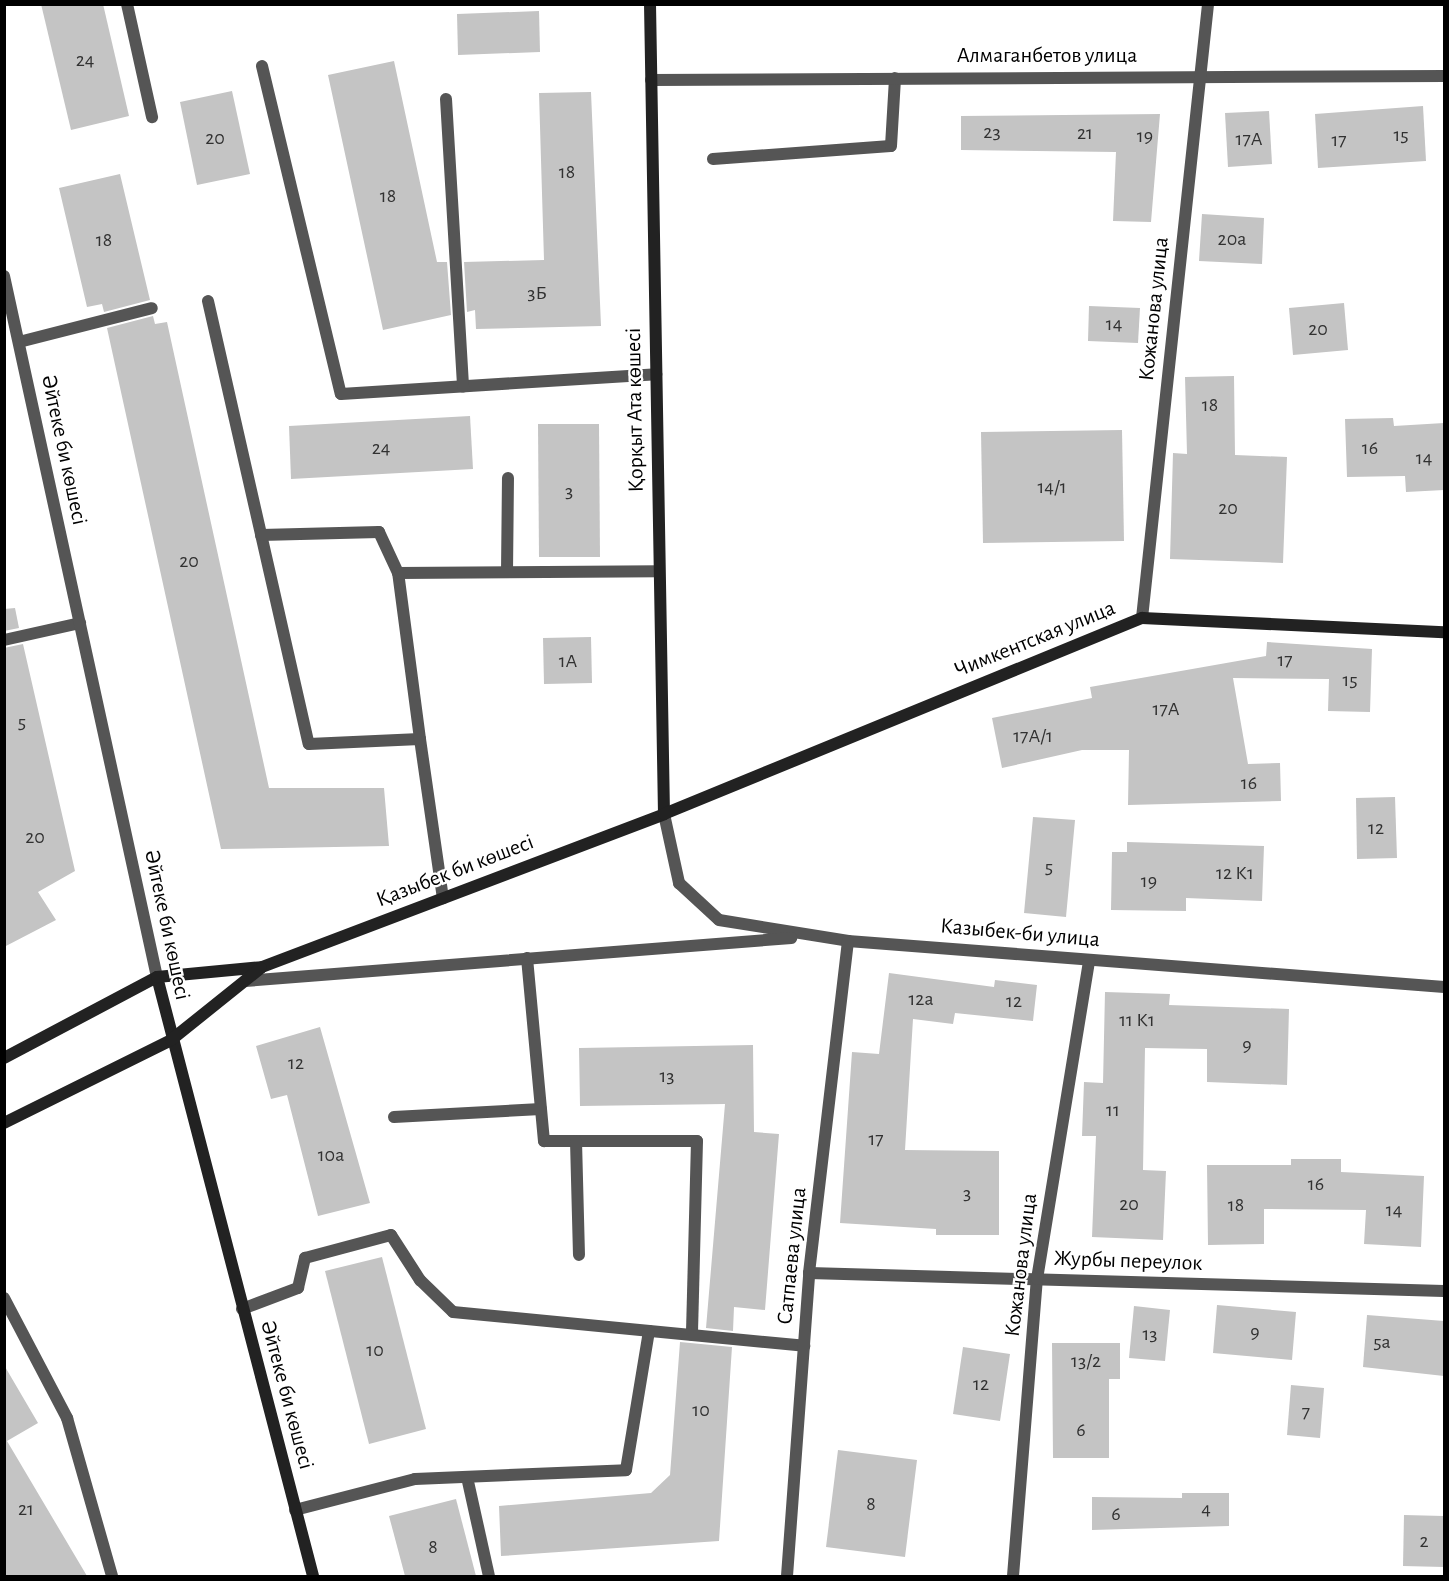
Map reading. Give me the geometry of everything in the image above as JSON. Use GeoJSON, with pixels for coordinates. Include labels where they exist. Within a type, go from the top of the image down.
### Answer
{"type":"FeatureCollection","features":[{"type":"Feature","properties":{"kind":"street"},"geometry":{"type":"LineString","coordinates":[[127,4],[152,117]]}},
{"type":"Feature","properties":{"kind":"street","name":"Қорқыт Ата көшесі"},"geometry":{"type":"LineString","coordinates":[[650,4],[663,814]]}},
{"type":"Feature","properties":{"kind":"street","name":"Кожанова улица"},"geometry":{"type":"LineString","coordinates":[[1142,618],[1208,4]]}},
{"type":"Feature","properties":{"kind":"street"},"geometry":{"type":"LineString","coordinates":[[262,66],[341,394],[656,374]]}},
{"type":"Feature","properties":{"kind":"street","name":"Алмаганбетов улица"},"geometry":{"type":"LineString","coordinates":[[651,80],[1199,75],[1444,76]]}},
{"type":"Feature","properties":{"kind":"street"},"geometry":{"type":"LineString","coordinates":[[713,159],[891,146],[895,78]]}},
{"type":"Feature","properties":{"kind":"street"},"geometry":{"type":"LineString","coordinates":[[446,99],[463,386]]}},
{"type":"Feature","properties":{"kind":"street","name":"Әйтеке би көшесі"},"geometry":{"type":"LineString","coordinates":[[4,276],[7,301],[19,342],[171,1040],[313,1576]]}},
{"type":"Feature","properties":{"kind":"street"},"geometry":{"type":"LineString","coordinates":[[208,301],[309,744],[420,740]]}},
{"type":"Feature","properties":{"kind":"street"},"geometry":{"type":"LineString","coordinates":[[19,342],[152,308]]}},
{"type":"Feature","properties":{"kind":"street"},"geometry":{"type":"LineString","coordinates":[[507,572],[508,478]]}},
{"type":"Feature","properties":{"kind":"street"},"geometry":{"type":"LineString","coordinates":[[261,535],[379,532],[398,573],[443,898]]}},
{"type":"Feature","properties":{"kind":"street"},"geometry":{"type":"LineString","coordinates":[[398,573],[659,571]]}},
{"type":"Feature","properties":{"kind":"street","name":"Чимкентская улица"},"geometry":{"type":"LineString","coordinates":[[663,814],[1142,618],[1444,632]]}},
{"type":"Feature","properties":{"kind":"street"},"geometry":{"type":"LineString","coordinates":[[4,640],[80,623]]}},
{"type":"Feature","properties":{"kind":"street","name":"Қазыбек би көшесі"},"geometry":{"type":"LineString","coordinates":[[4,1058],[157,977],[262,967],[663,814]]}},
{"type":"Feature","properties":{"kind":"street","name":"Казыбек-би улица"},"geometry":{"type":"LineString","coordinates":[[663,814],[678,883],[698,905],[719,920],[848,941],[1444,987]]}},
{"type":"Feature","properties":{"kind":"street"},"geometry":{"type":"LineString","coordinates":[[245,981],[808,936]]}},
{"type":"Feature","properties":{"kind":"street","name":"Сатпаева улица"},"geometry":{"type":"LineString","coordinates":[[787,1576],[809,1273],[848,941]]}},
{"type":"Feature","properties":{"kind":"street"},"geometry":{"type":"LineString","coordinates":[[527,958],[544,1141],[697,1141],[692,1335]]}},
{"type":"Feature","properties":{"kind":"street","name":"Кожанова улица"},"geometry":{"type":"LineString","coordinates":[[1013,1576],[1037,1279],[1089,960]]}},
{"type":"Feature","properties":{"kind":"street","name":"Қазыбек би көшесі"},"geometry":{"type":"LineString","coordinates":[[4,1123],[171,1040],[262,967]]}},
{"type":"Feature","properties":{"kind":"street"},"geometry":{"type":"LineString","coordinates":[[394,1117],[541,1109]]}},
{"type":"Feature","properties":{"kind":"street"},"geometry":{"type":"LineString","coordinates":[[576,1141],[579,1255]]}},
{"type":"Feature","properties":{"kind":"street"},"geometry":{"type":"LineString","coordinates":[[242,1309],[298,1288],[306,1258],[391,1235],[420,1280],[453,1312],[804,1346]]}},
{"type":"Feature","properties":{"kind":"street","name":"Журбы переулок"},"geometry":{"type":"LineString","coordinates":[[809,1273],[1444,1291]]}},
{"type":"Feature","properties":{"kind":"street"},"geometry":{"type":"LineString","coordinates":[[4,1298],[67,1418],[111,1576]]}},
{"type":"Feature","properties":{"kind":"street"},"geometry":{"type":"LineString","coordinates":[[295,1510],[415,1479],[626,1470],[649,1331]]}},
{"type":"Feature","properties":{"kind":"street"},"geometry":{"type":"LineString","coordinates":[[467,1477],[489,1576]]}},
{"type":"Feature","properties":{"kind":"building"},"geometry":{"type":"Polygon","coordinates":[[[41,4],[103,4],[129,116],[71,130],[41,4]]]}},
{"type":"Feature","properties":{"kind":"building"},"geometry":{"type":"Polygon","coordinates":[[[539,11],[540,52],[458,55],[457,14],[539,11]]]}},
{"type":"Feature","properties":{"kind":"building"},"geometry":{"type":"Polygon","coordinates":[[[394,61],[437,262],[447,262],[451,315],[383,330],[328,75],[394,61]]]}},
{"type":"Feature","properties":{"kind":"building"},"geometry":{"type":"Polygon","coordinates":[[[232,91],[250,174],[197,185],[180,102],[232,91]]]}},
{"type":"Feature","properties":{"kind":"building"},"geometry":{"type":"Polygon","coordinates":[[[591,92],[601,326],[476,329],[475,310],[467,312],[464,262],[544,260],[539,93],[591,92]]]}},
{"type":"Feature","properties":{"kind":"building"},"geometry":{"type":"Polygon","coordinates":[[[1423,106],[1426,161],[1318,168],[1315,114],[1423,106]]]}},
{"type":"Feature","properties":{"kind":"building"},"geometry":{"type":"Polygon","coordinates":[[[1269,111],[1272,164],[1228,167],[1225,113],[1269,111]]]}},
{"type":"Feature","properties":{"kind":"building"},"geometry":{"type":"Polygon","coordinates":[[[1160,114],[1151,222],[1113,221],[1116,152],[961,150],[961,116],[1160,114]]]}},
{"type":"Feature","properties":{"kind":"building"},"geometry":{"type":"Polygon","coordinates":[[[120,174],[150,300],[104,312],[102,304],[87,307],[59,188],[120,174]]]}},
{"type":"Feature","properties":{"kind":"building"},"geometry":{"type":"Polygon","coordinates":[[[1202,214],[1264,218],[1262,264],[1199,261],[1202,214]]]}},
{"type":"Feature","properties":{"kind":"building"},"geometry":{"type":"Polygon","coordinates":[[[1344,303],[1348,350],[1293,355],[1289,308],[1344,303]]]}},
{"type":"Feature","properties":{"kind":"building"},"geometry":{"type":"Polygon","coordinates":[[[1089,306],[1140,308],[1138,343],[1088,341],[1089,306]]]}},
{"type":"Feature","properties":{"kind":"building"},"geometry":{"type":"Polygon","coordinates":[[[153,316],[155,324],[167,322],[269,788],[384,788],[389,846],[221,849],[107,328],[153,316]]]}},
{"type":"Feature","properties":{"kind":"building"},"geometry":{"type":"Polygon","coordinates":[[[1234,376],[1235,455],[1287,457],[1283,563],[1170,559],[1173,453],[1187,454],[1185,377],[1234,376]]]}},
{"type":"Feature","properties":{"kind":"building"},"geometry":{"type":"Polygon","coordinates":[[[470,416],[473,469],[291,479],[289,426],[470,416]]]}},
{"type":"Feature","properties":{"kind":"building"},"geometry":{"type":"Polygon","coordinates":[[[1393,418],[1394,426],[1444,423],[1444,490],[1406,492],[1405,476],[1347,477],[1345,419],[1393,418]]]}},
{"type":"Feature","properties":{"kind":"building"},"geometry":{"type":"Polygon","coordinates":[[[538,424],[599,424],[600,557],[539,557],[538,424]]]}},
{"type":"Feature","properties":{"kind":"building"},"geometry":{"type":"Polygon","coordinates":[[[1122,430],[1124,541],[983,543],[981,432],[1122,430]]]}},
{"type":"Feature","properties":{"kind":"building"},"geometry":{"type":"Polygon","coordinates":[[[15,608],[19,628],[4,631],[4,609],[15,608]]]}},
{"type":"Feature","properties":{"kind":"building"},"geometry":{"type":"Polygon","coordinates":[[[591,637],[592,683],[544,684],[543,638],[591,637]]]}},
{"type":"Feature","properties":{"kind":"building"},"geometry":{"type":"Polygon","coordinates":[[[1267,642],[1372,649],[1370,712],[1328,711],[1329,679],[1233,678],[1248,764],[1280,763],[1281,801],[1128,805],[1129,750],[1082,750],[1002,768],[992,718],[1092,698],[1090,687],[1266,656],[1267,642]]]}},
{"type":"Feature","properties":{"kind":"building"},"geometry":{"type":"Polygon","coordinates":[[[23,644],[75,871],[38,892],[56,920],[4,947],[4,648],[23,644]]]}},
{"type":"Feature","properties":{"kind":"building"},"geometry":{"type":"Polygon","coordinates":[[[1395,797],[1397,858],[1357,859],[1356,798],[1395,797]]]}},
{"type":"Feature","properties":{"kind":"building"},"geometry":{"type":"Polygon","coordinates":[[[1033,817],[1075,820],[1066,917],[1024,913],[1033,817]]]}},
{"type":"Feature","properties":{"kind":"building"},"geometry":{"type":"Polygon","coordinates":[[[1127,842],[1264,846],[1262,901],[1186,898],[1186,911],[1111,910],[1112,852],[1127,852],[1127,842]]]}},
{"type":"Feature","properties":{"kind":"building"},"geometry":{"type":"Polygon","coordinates":[[[889,973],[994,987],[995,980],[1037,985],[1033,1021],[955,1013],[953,1024],[913,1019],[905,1150],[999,1151],[999,1235],[936,1235],[936,1229],[840,1223],[852,1052],[879,1054],[889,973]]]}},
{"type":"Feature","properties":{"kind":"building"},"geometry":{"type":"Polygon","coordinates":[[[1105,992],[1170,994],[1169,1005],[1289,1009],[1287,1085],[1207,1082],[1207,1049],[1145,1048],[1143,1170],[1166,1171],[1163,1240],[1092,1237],[1096,1136],[1082,1136],[1084,1082],[1103,1083],[1105,992]]]}},
{"type":"Feature","properties":{"kind":"building"},"geometry":{"type":"Polygon","coordinates":[[[320,1027],[370,1203],[318,1216],[287,1095],[271,1099],[256,1046],[320,1027]]]}},
{"type":"Feature","properties":{"kind":"building"},"geometry":{"type":"Polygon","coordinates":[[[753,1045],[754,1132],[779,1134],[765,1310],[734,1307],[733,1331],[706,1328],[725,1104],[580,1106],[579,1048],[753,1045]]]}},
{"type":"Feature","properties":{"kind":"building"},"geometry":{"type":"Polygon","coordinates":[[[1291,1159],[1341,1159],[1341,1172],[1424,1176],[1421,1247],[1364,1244],[1366,1210],[1264,1209],[1264,1244],[1208,1245],[1207,1165],[1291,1165],[1291,1159]]]}},
{"type":"Feature","properties":{"kind":"building"},"geometry":{"type":"Polygon","coordinates":[[[382,1257],[426,1429],[369,1444],[325,1271],[382,1257]]]}},
{"type":"Feature","properties":{"kind":"building"},"geometry":{"type":"Polygon","coordinates":[[[1217,1305],[1296,1312],[1292,1360],[1213,1353],[1217,1305]]]}},
{"type":"Feature","properties":{"kind":"building"},"geometry":{"type":"Polygon","coordinates":[[[1134,1306],[1170,1310],[1165,1361],[1129,1358],[1134,1306]]]}},
{"type":"Feature","properties":{"kind":"building"},"geometry":{"type":"Polygon","coordinates":[[[1367,1315],[1444,1321],[1444,1376],[1363,1367],[1367,1315]]]}},
{"type":"Feature","properties":{"kind":"building"},"geometry":{"type":"Polygon","coordinates":[[[680,1342],[732,1347],[719,1541],[501,1556],[499,1506],[651,1493],[670,1475],[680,1342]]]}},
{"type":"Feature","properties":{"kind":"building"},"geometry":{"type":"Polygon","coordinates":[[[1052,1343],[1120,1343],[1120,1379],[1109,1379],[1109,1458],[1053,1458],[1052,1343]]]}},
{"type":"Feature","properties":{"kind":"building"},"geometry":{"type":"Polygon","coordinates":[[[963,1347],[1010,1354],[1000,1421],[953,1414],[963,1347]]]}},
{"type":"Feature","properties":{"kind":"building"},"geometry":{"type":"Polygon","coordinates":[[[4,1365],[38,1423],[7,1441],[87,1576],[4,1576],[4,1365]]]}},
{"type":"Feature","properties":{"kind":"building"},"geometry":{"type":"Polygon","coordinates":[[[1291,1385],[1324,1388],[1320,1438],[1287,1435],[1291,1385]]]}},
{"type":"Feature","properties":{"kind":"building"},"geometry":{"type":"Polygon","coordinates":[[[838,1450],[917,1460],[905,1557],[826,1547],[838,1450]]]}},
{"type":"Feature","properties":{"kind":"building"},"geometry":{"type":"Polygon","coordinates":[[[1182,1493],[1229,1493],[1229,1526],[1092,1530],[1092,1497],[1182,1498],[1182,1493]]]}},
{"type":"Feature","properties":{"kind":"building"},"geometry":{"type":"Polygon","coordinates":[[[456,1499],[476,1576],[405,1576],[389,1516],[456,1499]]]}},
{"type":"Feature","properties":{"kind":"building"},"geometry":{"type":"Polygon","coordinates":[[[1404,1515],[1444,1516],[1444,1567],[1403,1566],[1404,1515]]]}}]}
